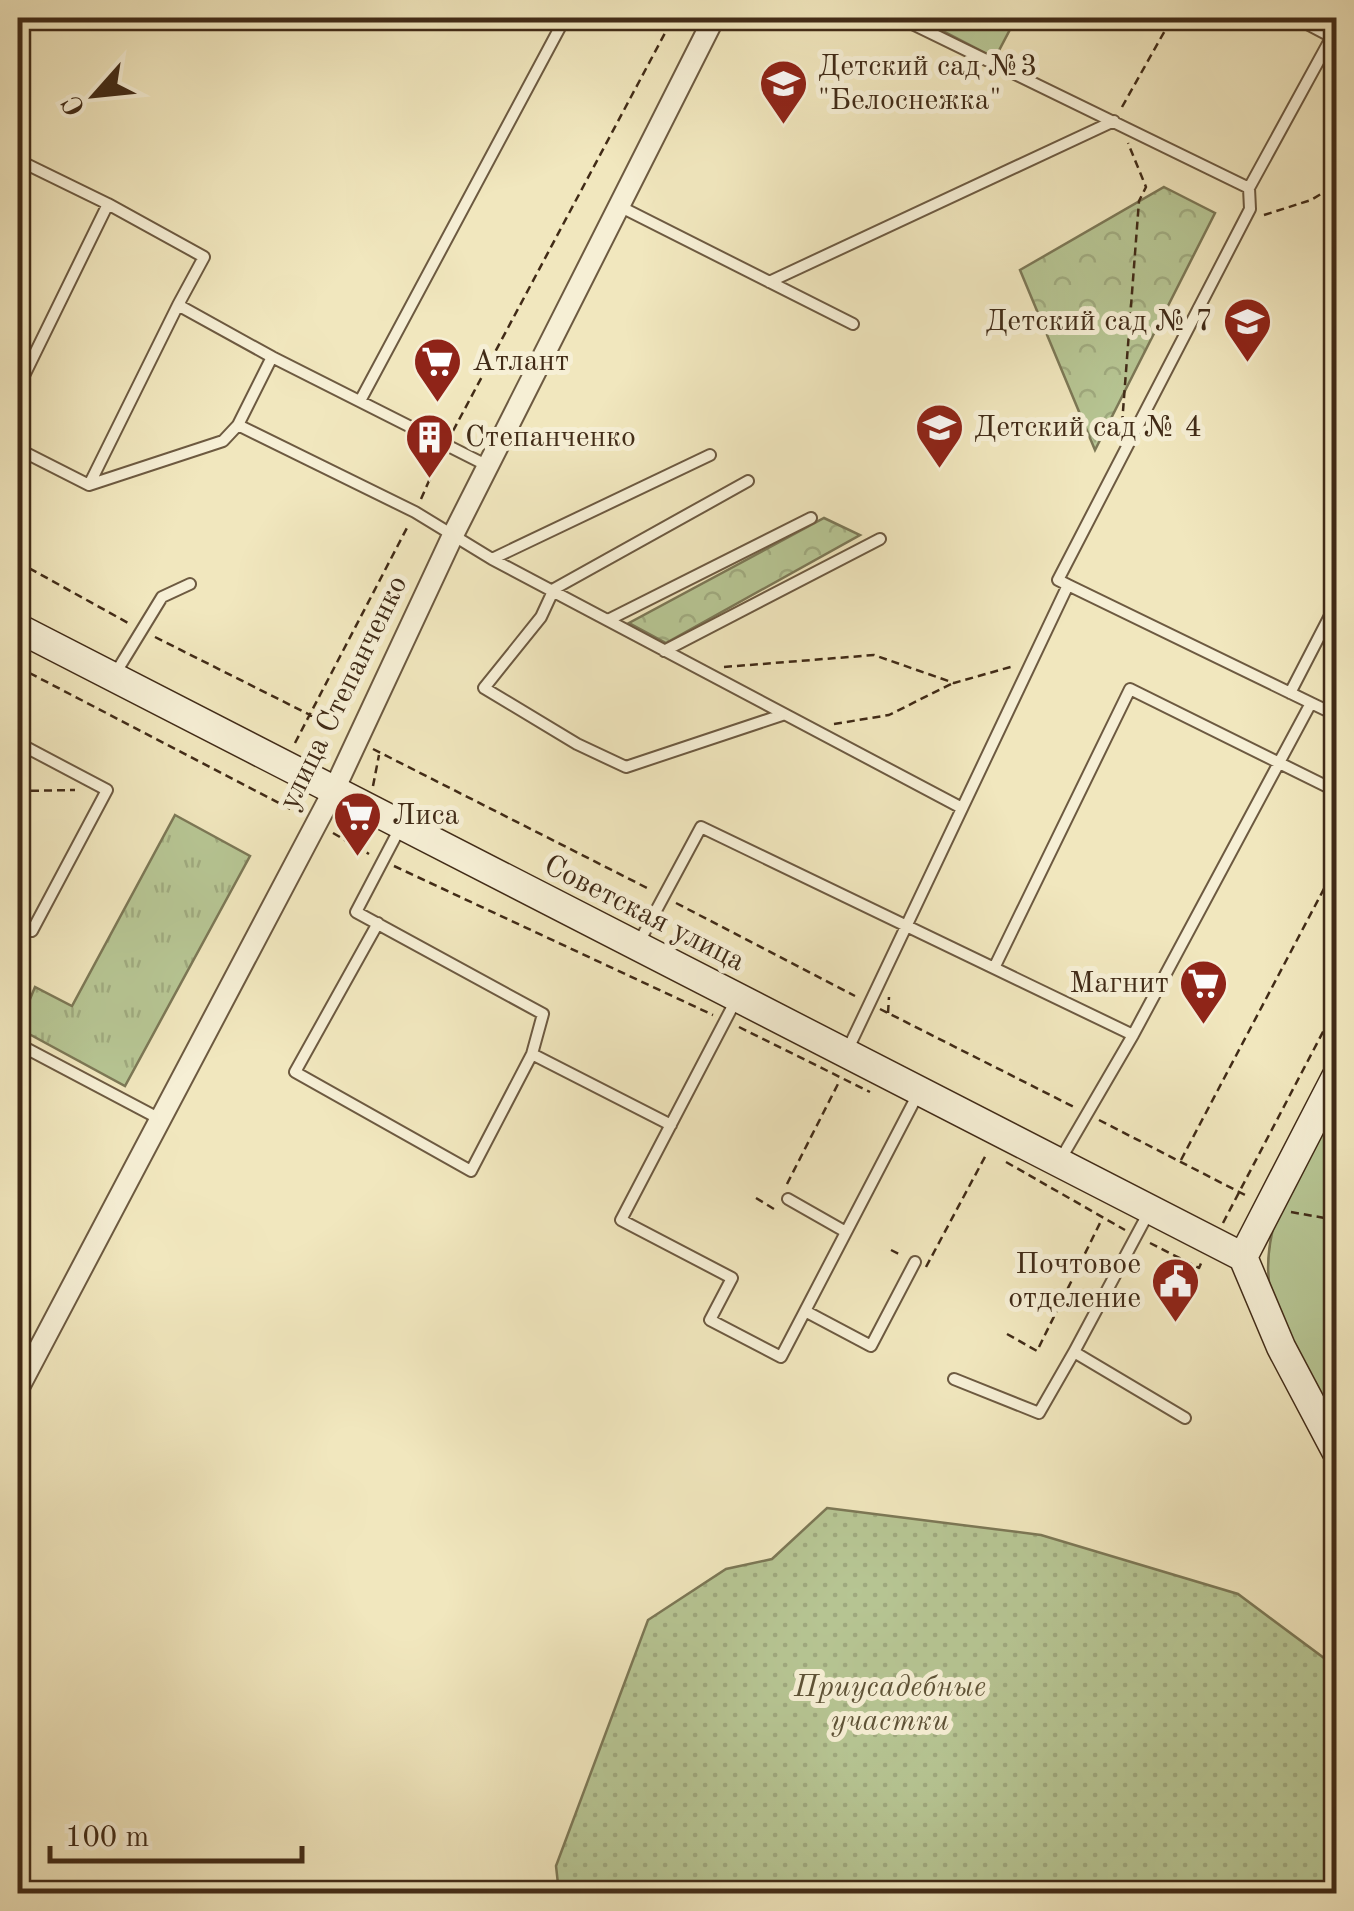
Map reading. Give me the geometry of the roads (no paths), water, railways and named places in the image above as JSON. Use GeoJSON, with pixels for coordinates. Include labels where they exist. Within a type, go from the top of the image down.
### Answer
{"type":"FeatureCollection","features":[{"type":"Feature","properties":{"kind":"street","name":"улица Степанченко"},"geometry":{"type":"LineString","coordinates":[[18,1388],[332,792],[454,533],[711,18]]}},
{"type":"Feature","properties":{"kind":"street","name":"Советская улица"},"geometry":{"type":"LineString","coordinates":[[18,628],[112,680],[738,997],[844,1065],[919,1091],[1243,1257]]}},
{"type":"Feature","properties":{"kind":"street"},"geometry":{"type":"LineString","coordinates":[[1336,1077],[1243,1257],[1281,1347],[1336,1451]]}},
{"type":"Feature","properties":{"kind":"lane"},"geometry":{"type":"LineString","coordinates":[[360,401],[565,18]]}},
{"type":"Feature","properties":{"kind":"lane"},"geometry":{"type":"LineString","coordinates":[[900,18],[1249,188]]}},
{"type":"Feature","properties":{"kind":"lane"},"geometry":{"type":"LineString","coordinates":[[1296,18],[1334,33],[1249,188],[1250,209],[1058,580],[1336,715]]}},
{"type":"Feature","properties":{"kind":"lane"},"geometry":{"type":"LineString","coordinates":[[769,282],[1119,124]]}},
{"type":"Feature","properties":{"kind":"lane"},"geometry":{"type":"LineString","coordinates":[[19,163],[108,204],[204,257],[88,485]]}},
{"type":"Feature","properties":{"kind":"lane"},"geometry":{"type":"LineString","coordinates":[[18,388],[108,204]]}},
{"type":"Feature","properties":{"kind":"lane"},"geometry":{"type":"LineString","coordinates":[[616,205],[853,324]]}},
{"type":"Feature","properties":{"kind":"lane"},"geometry":{"type":"LineString","coordinates":[[178,305],[272,358],[488,466]]}},
{"type":"Feature","properties":{"kind":"lane"},"geometry":{"type":"LineString","coordinates":[[18,449],[88,485],[223,441],[238,424],[272,358]]}},
{"type":"Feature","properties":{"kind":"lane"},"geometry":{"type":"LineString","coordinates":[[238,424],[454,533],[492,558],[960,807]]}},
{"type":"Feature","properties":{"kind":"lane"},"geometry":{"type":"LineString","coordinates":[[492,558],[710,456]]}},
{"type":"Feature","properties":{"kind":"lane"},"geometry":{"type":"LineString","coordinates":[[748,481],[554,589],[541,617],[515,644],[484,688],[578,744],[626,766],[782,715]]}},
{"type":"Feature","properties":{"kind":"lane"},"geometry":{"type":"LineString","coordinates":[[608,620],[811,518]]}},
{"type":"Feature","properties":{"kind":"lane"},"geometry":{"type":"LineString","coordinates":[[664,651],[880,539]]}},
{"type":"Feature","properties":{"kind":"lane"},"geometry":{"type":"LineString","coordinates":[[112,680],[162,597],[190,584]]}},
{"type":"Feature","properties":{"kind":"lane"},"geometry":{"type":"LineString","coordinates":[[844,1065],[960,807],[1068,585]]}},
{"type":"Feature","properties":{"kind":"lane"},"geometry":{"type":"LineString","coordinates":[[1290,693],[1336,604]]}},
{"type":"Feature","properties":{"kind":"lane"},"geometry":{"type":"LineString","coordinates":[[994,968],[1130,689],[1336,792]]}},
{"type":"Feature","properties":{"kind":"lane"},"geometry":{"type":"LineString","coordinates":[[1059,1163],[1133,1035],[1311,703]]}},
{"type":"Feature","properties":{"kind":"lane"},"geometry":{"type":"LineString","coordinates":[[18,743],[107,790],[32,931],[18,923]]}},
{"type":"Feature","properties":{"kind":"lane"},"geometry":{"type":"LineString","coordinates":[[637,947],[701,827],[1133,1035]]}},
{"type":"Feature","properties":{"kind":"lane"},"geometry":{"type":"LineString","coordinates":[[378,923],[295,1072],[471,1171],[532,1054],[544,1014],[378,923],[356,912],[401,828]]}},
{"type":"Feature","properties":{"kind":"lane"},"geometry":{"type":"LineString","coordinates":[[738,997],[621,1220],[732,1278],[710,1320],[781,1358],[919,1091]]}},
{"type":"Feature","properties":{"kind":"lane"},"geometry":{"type":"LineString","coordinates":[[18,1044],[158,1118]]}},
{"type":"Feature","properties":{"kind":"lane"},"geometry":{"type":"LineString","coordinates":[[532,1054],[670,1125]]}},
{"type":"Feature","properties":{"kind":"lane"},"geometry":{"type":"LineString","coordinates":[[788,1200],[846,1232]]}},
{"type":"Feature","properties":{"kind":"lane"},"geometry":{"type":"LineString","coordinates":[[954,1378],[1039,1412],[1151,1210]]}},
{"type":"Feature","properties":{"kind":"lane"},"geometry":{"type":"LineString","coordinates":[[805,1311],[871,1346],[915,1262]]}},
{"type":"Feature","properties":{"kind":"lane"},"geometry":{"type":"LineString","coordinates":[[1074,1352],[1185,1418]]}},
{"type":"Feature","properties":{"kind":"place","name":"Детский сад №3 \"Белоснежка\""},"geometry":{"type":"Point","coordinates":[783,126]}},
{"type":"Feature","properties":{"kind":"place","name":"Детский сад № 7"},"geometry":{"type":"Point","coordinates":[1248,364]}},
{"type":"Feature","properties":{"kind":"place","name":"Атлант"},"geometry":{"type":"Point","coordinates":[437,404]}},
{"type":"Feature","properties":{"kind":"place","name":"Детский сад № 4"},"geometry":{"type":"Point","coordinates":[939,470]}},
{"type":"Feature","properties":{"kind":"place","name":"Степанченко"},"geometry":{"type":"Point","coordinates":[430,480]}},
{"type":"Feature","properties":{"kind":"place","name":"Лиса"},"geometry":{"type":"Point","coordinates":[357,858]}},
{"type":"Feature","properties":{"kind":"place","name":"Магнит"},"geometry":{"type":"Point","coordinates":[1204,1026]}},
{"type":"Feature","properties":{"kind":"place","name":"Почтовое отделение"},"geometry":{"type":"Point","coordinates":[1176,1324]}},
{"type":"Feature","properties":{"kind":"park label","name":"Приусадебные участки"},"geometry":{"type":"Point","coordinates":[890,1705]}}]}
